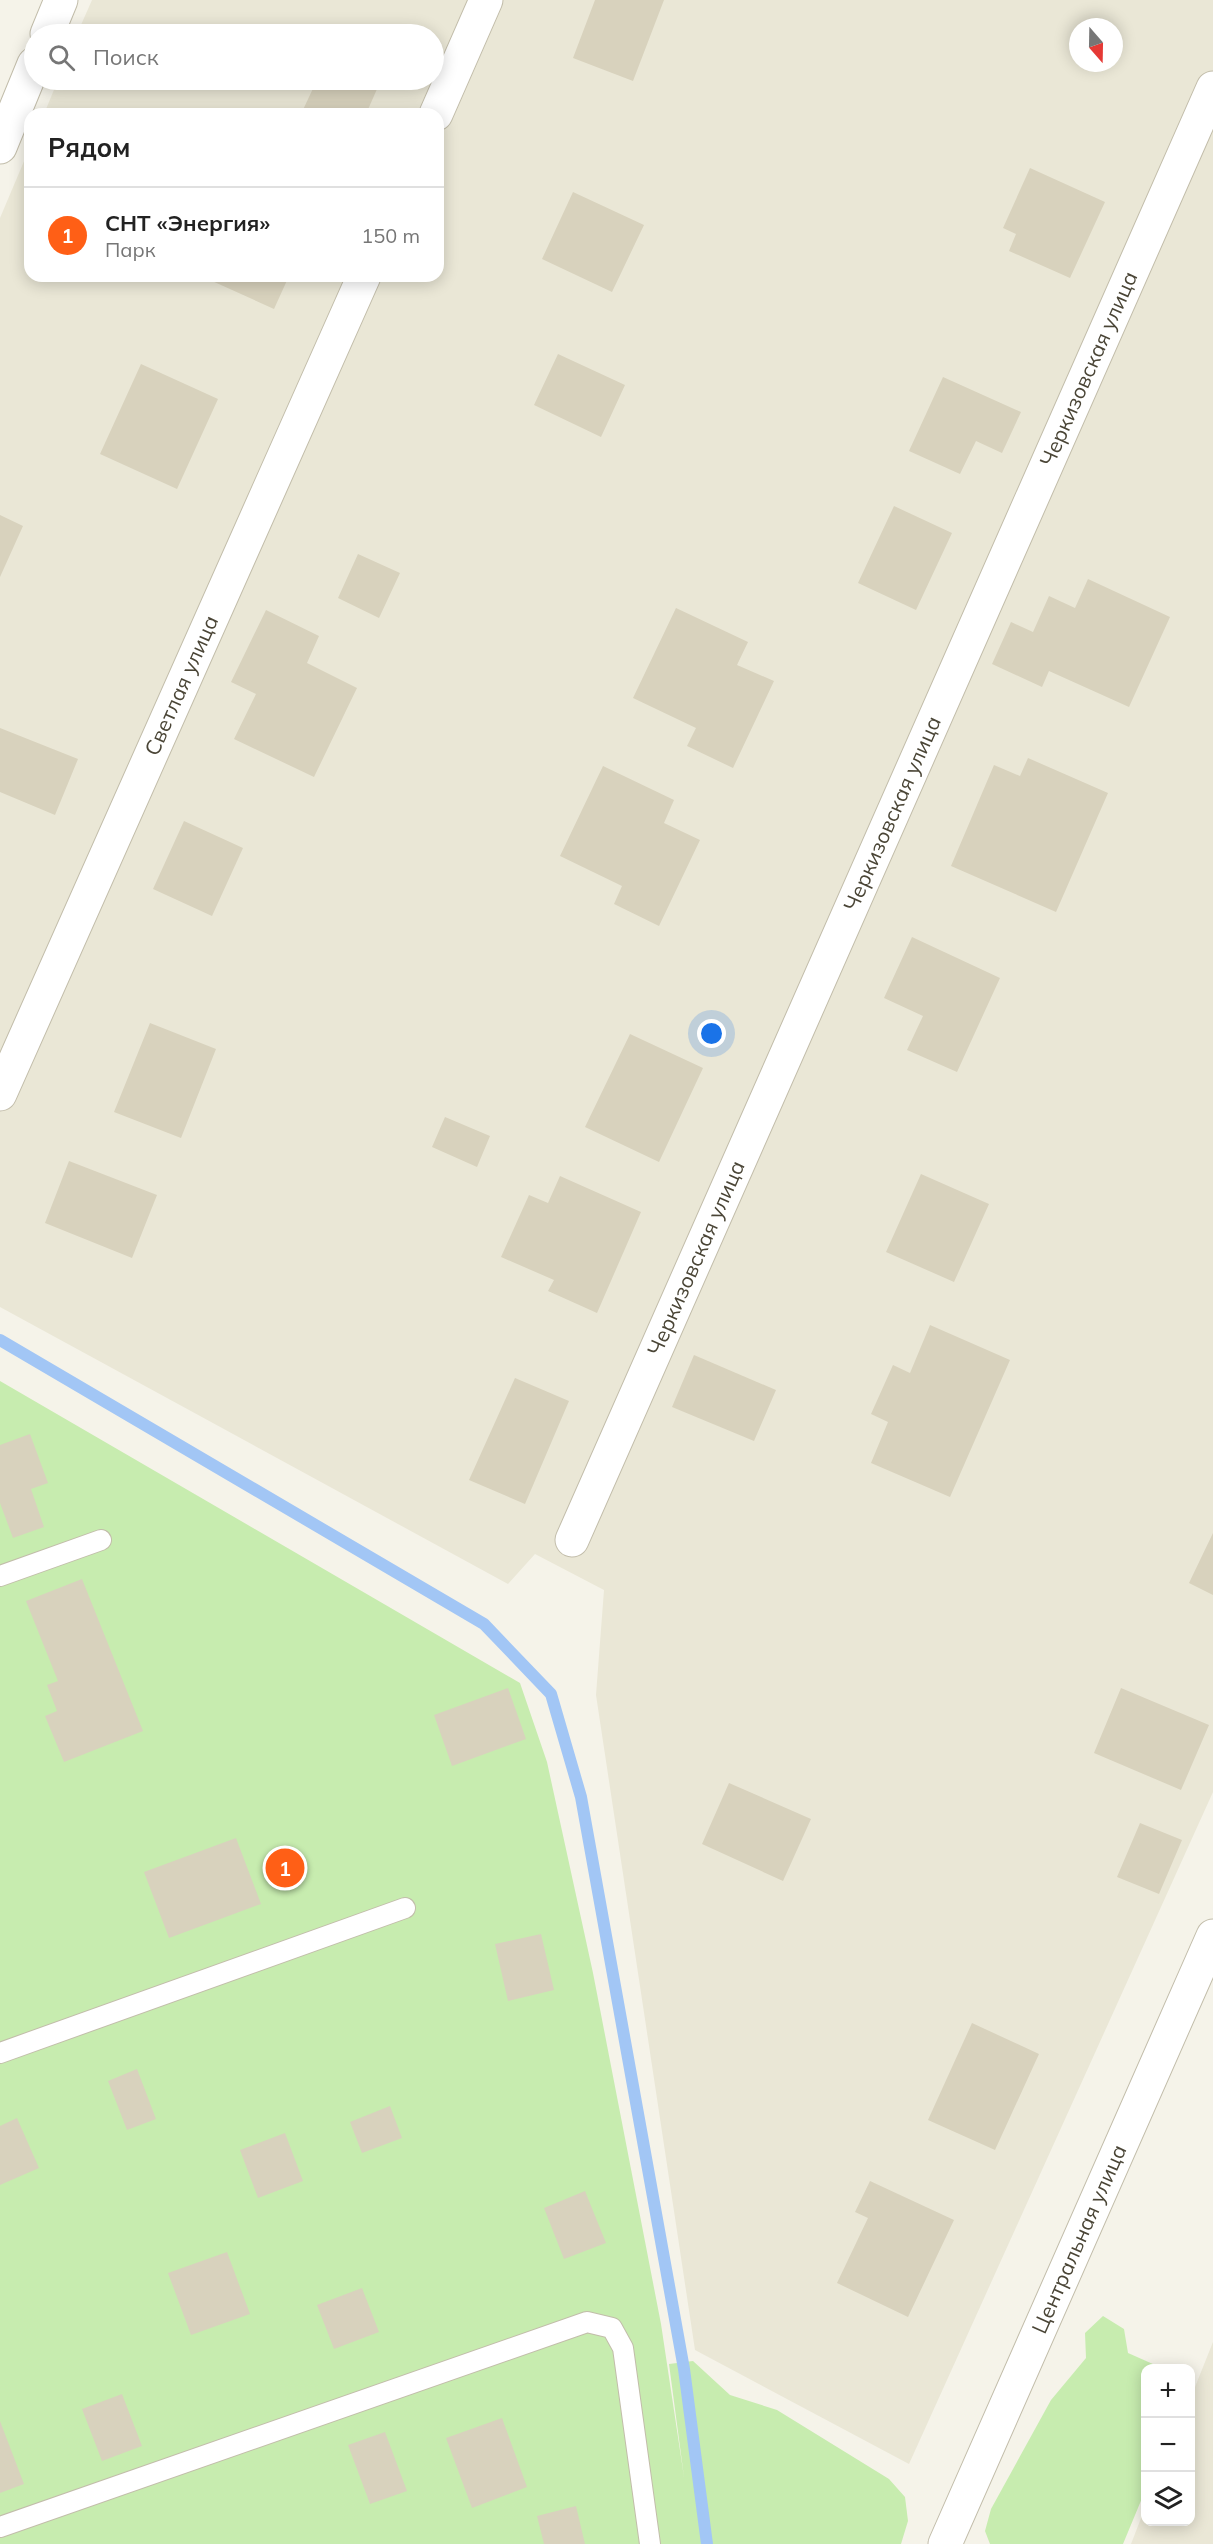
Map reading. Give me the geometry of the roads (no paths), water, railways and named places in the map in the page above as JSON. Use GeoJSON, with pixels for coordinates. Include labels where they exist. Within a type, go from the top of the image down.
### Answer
{"type":"FeatureCollection","features":[{"type":"Feature","properties":{"kind":"street"},"geometry":{"type":"LineString","coordinates":[[51,24],[61,0]]}},
{"type":"Feature","properties":{"kind":"street"},"geometry":{"type":"LineString","coordinates":[[438,108],[486,0]]}},
{"type":"Feature","properties":{"kind":"street","name":"Черкизовская улица"},"geometry":{"type":"LineString","coordinates":[[572,1540],[1213,87]]}},
{"type":"Feature","properties":{"kind":"street"},"geometry":{"type":"LineString","coordinates":[[0,147],[24,88]]}},
{"type":"Feature","properties":{"kind":"street","name":"Светлая улица"},"geometry":{"type":"LineString","coordinates":[[0,1094],[361,282]]}},
{"type":"Feature","properties":{"kind":"street","name":"Центральная улица"},"geometry":{"type":"LineString","coordinates":[[945,2544],[1213,1935]]}},
{"type":"Feature","properties":{"kind":"lane"},"geometry":{"type":"LineString","coordinates":[[0,1576],[101,1540]]}},
{"type":"Feature","properties":{"kind":"lane"},"geometry":{"type":"LineString","coordinates":[[0,2053],[405,1908]]}},
{"type":"Feature","properties":{"kind":"lane"},"geometry":{"type":"LineString","coordinates":[[0,2527],[587,2322],[612,2328],[623,2349],[650,2544]]}},
{"type":"Feature","properties":{"kind":"waterway"},"geometry":{"type":"LineString","coordinates":[[0,1340],[484,1624],[551,1694],[581,1797],[684,2369],[707,2544]]}},
{"type":"Feature","properties":{"kind":"place","name":"СНТ «Энергия»"},"geometry":{"type":"Point","coordinates":[285,1868]}}]}
